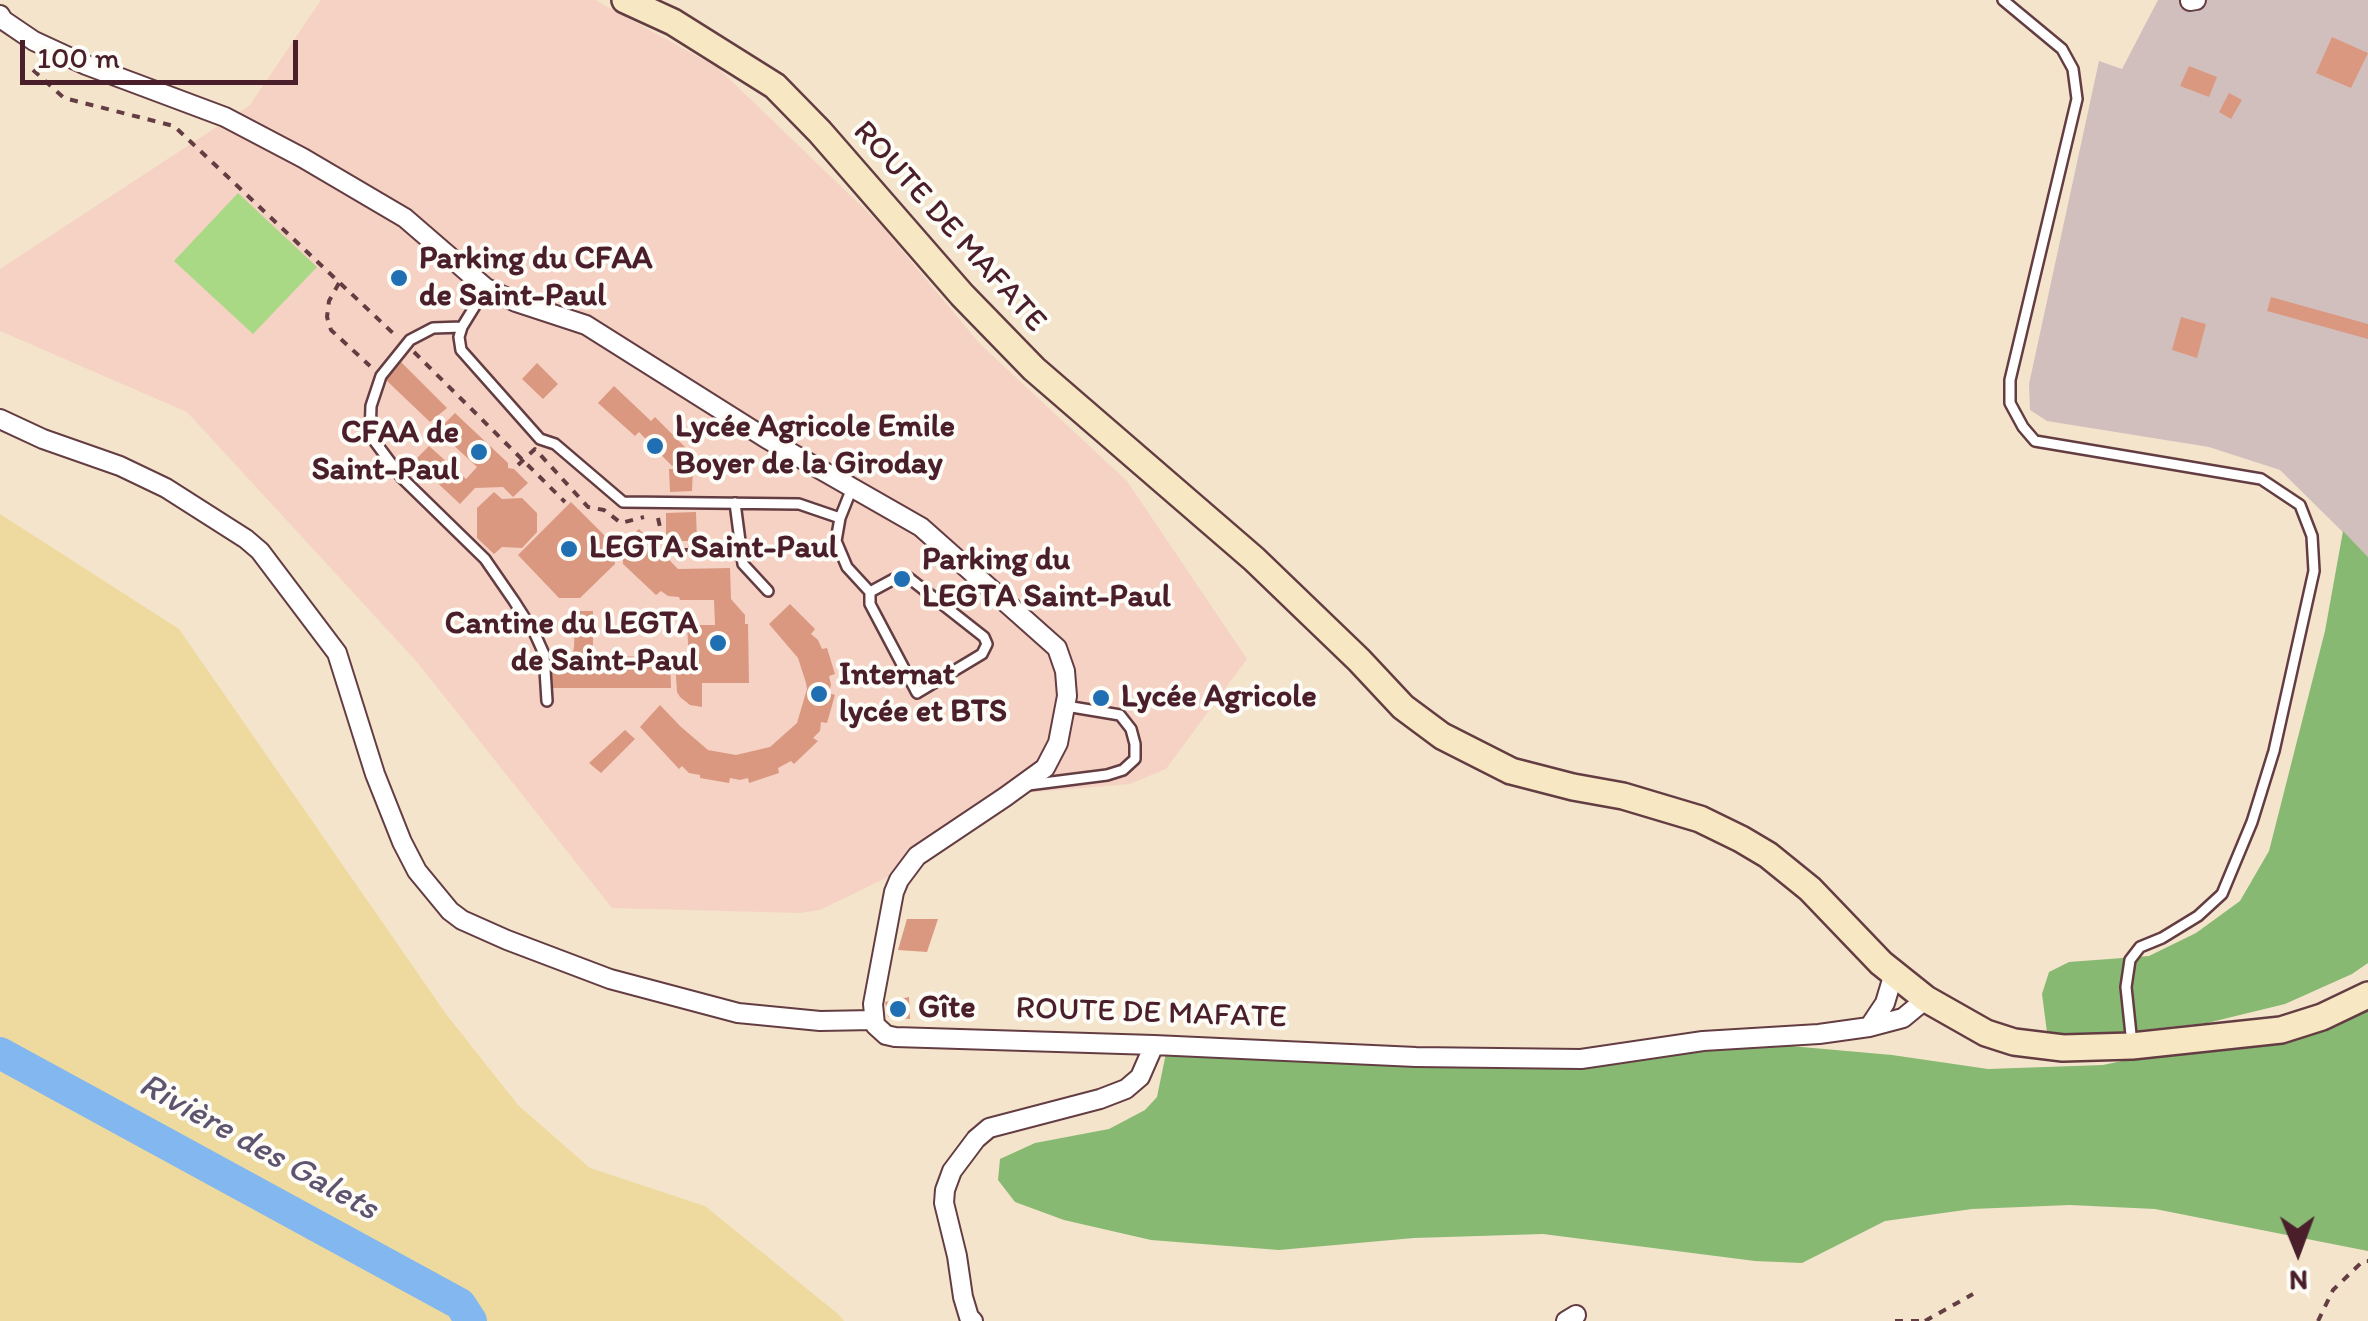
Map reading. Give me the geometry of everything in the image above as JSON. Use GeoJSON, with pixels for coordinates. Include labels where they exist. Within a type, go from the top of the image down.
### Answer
{"type":"FeatureCollection","features":[{"type":"Feature","properties":{"kind":"main road","name":"ROUTE DE MAFATE"},"geometry":{"type":"LineString","coordinates":[[625,0],[673,22],[775,86],[962,295],[1034,369],[1254,559],[1404,707],[1442,736],[1511,771],[1573,788],[1624,796],[1700,818],[1741,839],[1810,889],[1894,973],[1926,999],[1986,1033],[2014,1042],[2063,1048],[2132,1046],[2281,1030],[2368,996]]}},
{"type":"Feature","properties":{"kind":"street"},"geometry":{"type":"LineString","coordinates":[[0,15],[34,41],[86,65],[225,117],[303,158],[405,218],[486,288],[586,325],[766,439],[922,527],[1056,648],[1065,671],[1066,706],[1058,744],[1045,768],[917,856],[900,880],[894,892],[874,991],[873,1020],[766,1018],[610,978],[507,940],[450,912],[417,871],[402,842],[381,792],[337,653],[246,539],[166,488],[0,419]]}},
{"type":"Feature","properties":{"kind":"street"},"geometry":{"type":"LineString","coordinates":[[1870,1027],[1885,1003],[1894,973]]}},
{"type":"Feature","properties":{"kind":"street","name":"ROUTE DE MAFATE"},"geometry":{"type":"LineString","coordinates":[[873,1020],[878,1030],[895,1037],[1416,1057],[1581,1059],[1703,1041],[1870,1027],[1903,1018],[1926,999]]}},
{"type":"Feature","properties":{"kind":"street"},"geometry":{"type":"LineString","coordinates":[[973,1321],[962,1297],[958,1256],[944,1204],[952,1171],[989,1128],[1126,1089],[1140,1077],[1154,1045]]}},
{"type":"Feature","properties":{"kind":"lane"},"geometry":{"type":"LineString","coordinates":[[2003,0],[2062,49],[2072,69],[2077,99],[2010,380],[2010,403],[2023,426],[2035,441],[2261,478],[2300,505],[2312,536],[2314,571],[2274,751],[2252,822],[2222,894],[2198,916],[2140,947],[2130,960],[2126,987],[2132,1046]]}},
{"type":"Feature","properties":{"kind":"lane"},"geometry":{"type":"LineString","coordinates":[[486,288],[462,327],[460,350],[540,439],[556,444],[624,502],[799,504],[840,518]]}},
{"type":"Feature","properties":{"kind":"lane"},"geometry":{"type":"LineString","coordinates":[[462,327],[433,328],[410,340],[381,376],[371,406],[370,435],[402,478],[485,560],[514,601],[544,654],[547,701]]}},
{"type":"Feature","properties":{"kind":"lane"},"geometry":{"type":"LineString","coordinates":[[852,488],[836,541],[847,567],[870,592],[870,604],[916,693],[982,654],[987,644],[984,636],[909,578],[902,576],[870,592]]}},
{"type":"Feature","properties":{"kind":"lane"},"geometry":{"type":"LineString","coordinates":[[735,503],[744,564],[768,591]]}},
{"type":"Feature","properties":{"kind":"lane"},"geometry":{"type":"LineString","coordinates":[[1020,786],[1107,775],[1123,770],[1135,759],[1131,729],[1120,715],[1066,706]]}},
{"type":"Feature","properties":{"kind":"path"},"geometry":{"type":"LineString","coordinates":[[33,70],[64,98],[174,126],[565,502]]}},
{"type":"Feature","properties":{"kind":"path"},"geometry":{"type":"LineString","coordinates":[[339,283],[329,301],[327,317],[331,330],[381,376]]}},
{"type":"Feature","properties":{"kind":"path"},"geometry":{"type":"LineString","coordinates":[[2318,1321],[2333,1290],[2368,1261]]}},
{"type":"Feature","properties":{"kind":"path"},"geometry":{"type":"LineString","coordinates":[[1895,1321],[1923,1321],[1972,1294]]}},
{"type":"Feature","properties":{"kind":"shaded area","name":"Lycée Agricole Emile Boyer de la Giroday"},"geometry":{"type":"Polygon","coordinates":[[[321,0],[595,0],[717,67],[880,224],[980,344],[1127,481],[1247,659],[1166,769],[1130,784],[988,796],[888,877],[820,910],[800,913],[612,908],[417,662],[187,412],[0,331],[0,269],[250,105],[321,0]]]}},
{"type":"Feature","properties":{"kind":"shaded area"},"geometry":{"type":"Polygon","coordinates":[[[2158,0],[2368,0],[2368,557],[2280,470],[2209,447],[2047,421],[2030,410],[2029,384],[2099,61],[2122,69],[2158,0]]]}},
{"type":"Feature","properties":{"kind":"green space"},"geometry":{"type":"Polygon","coordinates":[[[238,193],[317,267],[253,334],[174,261],[238,193]]]}},
{"type":"Feature","properties":{"kind":"green space"},"geometry":{"type":"Polygon","coordinates":[[[2343,531],[2368,557],[2368,963],[2285,1004],[2207,1023],[2048,1040],[2042,994],[2049,972],[2069,962],[2149,956],[2196,933],[2240,901],[2269,851],[2325,631],[2343,531]]]}},
{"type":"Feature","properties":{"kind":"green space"},"geometry":{"type":"Polygon","coordinates":[[[2368,989],[2368,1251],[2155,1209],[2070,1205],[1972,1209],[1885,1221],[1802,1263],[1755,1261],[1543,1234],[1414,1238],[1279,1250],[1151,1240],[1064,1220],[1015,1202],[998,1180],[1000,1159],[1035,1143],[1109,1129],[1145,1110],[1157,1097],[1166,1053],[1554,1068],[1683,1050],[1779,1045],[1988,1069],[2103,1065],[2241,1036],[2368,989]]]}},
{"type":"Feature","properties":{"kind":"sand"},"geometry":{"type":"Polygon","coordinates":[[[0,514],[179,629],[446,1014],[518,1105],[590,1168],[705,1206],[844,1321],[0,1321],[0,514]]]}},
{"type":"Feature","properties":{"kind":"building"},"geometry":{"type":"Polygon","coordinates":[[[2332,37],[2368,53],[2351,88],[2316,73],[2332,37]]]}},
{"type":"Feature","properties":{"kind":"building"},"geometry":{"type":"Polygon","coordinates":[[[2189,66],[2217,77],[2209,97],[2180,86],[2189,66]]]}},
{"type":"Feature","properties":{"kind":"building"},"geometry":{"type":"Polygon","coordinates":[[[2229,93],[2242,100],[2231,119],[2219,112],[2229,93]]]}},
{"type":"Feature","properties":{"kind":"building"},"geometry":{"type":"Polygon","coordinates":[[[2271,297],[2368,324],[2368,339],[2267,311],[2271,297]]]}},
{"type":"Feature","properties":{"kind":"building"},"geometry":{"type":"Polygon","coordinates":[[[2181,317],[2206,324],[2197,358],[2172,350],[2181,317]]]}},
{"type":"Feature","properties":{"kind":"building"},"geometry":{"type":"Polygon","coordinates":[[[401,362],[447,408],[430,422],[385,379],[401,362]]]}},
{"type":"Feature","properties":{"kind":"building"},"geometry":{"type":"Polygon","coordinates":[[[537,363],[558,384],[543,399],[522,379],[537,363]]]}},
{"type":"Feature","properties":{"kind":"building"},"geometry":{"type":"Polygon","coordinates":[[[614,386],[651,421],[655,417],[689,451],[672,466],[639,432],[635,436],[598,403],[614,386]]]}},
{"type":"Feature","properties":{"kind":"building","name":"CFAA de Saint-Paul"},"geometry":{"type":"Polygon","coordinates":[[[455,413],[508,463],[508,468],[528,483],[513,497],[503,487],[475,488],[460,504],[414,461],[429,446],[466,479],[477,467],[449,441],[455,436],[444,424],[455,413]]]}},
{"type":"Feature","properties":{"kind":"building"},"geometry":{"type":"Polygon","coordinates":[[[669,469],[693,469],[692,491],[670,492],[669,469]]]}},
{"type":"Feature","properties":{"kind":"building"},"geometry":{"type":"Polygon","coordinates":[[[494,492],[502,499],[522,498],[537,513],[537,532],[522,548],[502,547],[494,554],[477,538],[477,508],[494,492]]]}},
{"type":"Feature","properties":{"kind":"building","name":"LEGTA Saint-Paul"},"geometry":{"type":"Polygon","coordinates":[[[571,502],[613,544],[615,564],[580,598],[559,598],[518,555],[571,502]]]}},
{"type":"Feature","properties":{"kind":"building"},"geometry":{"type":"Polygon","coordinates":[[[696,512],[697,541],[666,541],[666,513],[696,512]]]}},
{"type":"Feature","properties":{"kind":"building"},"geometry":{"type":"Polygon","coordinates":[[[639,529],[678,569],[730,568],[731,599],[748,624],[749,683],[702,683],[702,707],[690,705],[680,697],[675,661],[689,661],[687,625],[715,625],[714,600],[680,600],[661,591],[656,595],[623,564],[622,543],[639,529]]]}},
{"type":"Feature","properties":{"kind":"building","name":"Internat lycée et BTS"},"geometry":{"type":"Polygon","coordinates":[[[790,604],[815,629],[811,634],[822,649],[827,648],[835,674],[829,676],[829,693],[835,695],[827,723],[821,722],[820,731],[813,738],[818,741],[794,764],[791,761],[778,768],[779,773],[749,783],[748,778],[730,778],[729,783],[700,778],[682,766],[679,769],[640,727],[660,705],[708,750],[736,755],[770,747],[797,723],[806,683],[798,658],[769,624],[790,604]]]}},
{"type":"Feature","properties":{"kind":"building","name":"LEGTA Saint-Paul"},"geometry":{"type":"Polygon","coordinates":[[[575,611],[593,611],[593,657],[670,656],[671,688],[551,688],[550,656],[572,657],[575,611]]]}},
{"type":"Feature","properties":{"kind":"building"},"geometry":{"type":"Polygon","coordinates":[[[625,730],[635,739],[601,773],[589,763],[625,730]]]}},
{"type":"Feature","properties":{"kind":"building","name":"Gîte"},"geometry":{"type":"Polygon","coordinates":[[[907,919],[938,919],[927,952],[898,950],[907,919]]]}},
{"type":"Feature","properties":{"kind":"building","name":"Gîte"},"geometry":{"type":"Polygon","coordinates":[[[909,997],[910,1019],[888,1017],[885,1002],[909,997]]]}},
{"type":"Feature","properties":{"kind":"waterway","name":"Rivière des Galets"},"geometry":{"type":"LineString","coordinates":[[0,1053],[460,1304],[471,1321]]}},
{"type":"Feature","properties":{"kind":"place","name":"Parking du CFAA de Saint-Paul"},"geometry":{"type":"Point","coordinates":[399,278]}},
{"type":"Feature","properties":{"kind":"place","name":"Lycée Agricole Emile Boyer de la Giroday"},"geometry":{"type":"Point","coordinates":[655,446]}},
{"type":"Feature","properties":{"kind":"place","name":"CFAA de Saint-Paul"},"geometry":{"type":"Point","coordinates":[479,452]}},
{"type":"Feature","properties":{"kind":"place","name":"LEGTA Saint-Paul"},"geometry":{"type":"Point","coordinates":[569,549]}},
{"type":"Feature","properties":{"kind":"place","name":"Parking du LEGTA Saint-Paul"},"geometry":{"type":"Point","coordinates":[902,579]}},
{"type":"Feature","properties":{"kind":"place","name":"Cantine du LEGTA de Saint-Paul"},"geometry":{"type":"Point","coordinates":[718,643]}},
{"type":"Feature","properties":{"kind":"place","name":"Internat lycée et BTS"},"geometry":{"type":"Point","coordinates":[819,694]}},
{"type":"Feature","properties":{"kind":"place","name":"Lycée Agricole"},"geometry":{"type":"Point","coordinates":[1101,698]}},
{"type":"Feature","properties":{"kind":"place","name":"Gîte"},"geometry":{"type":"Point","coordinates":[898,1009]}}]}
